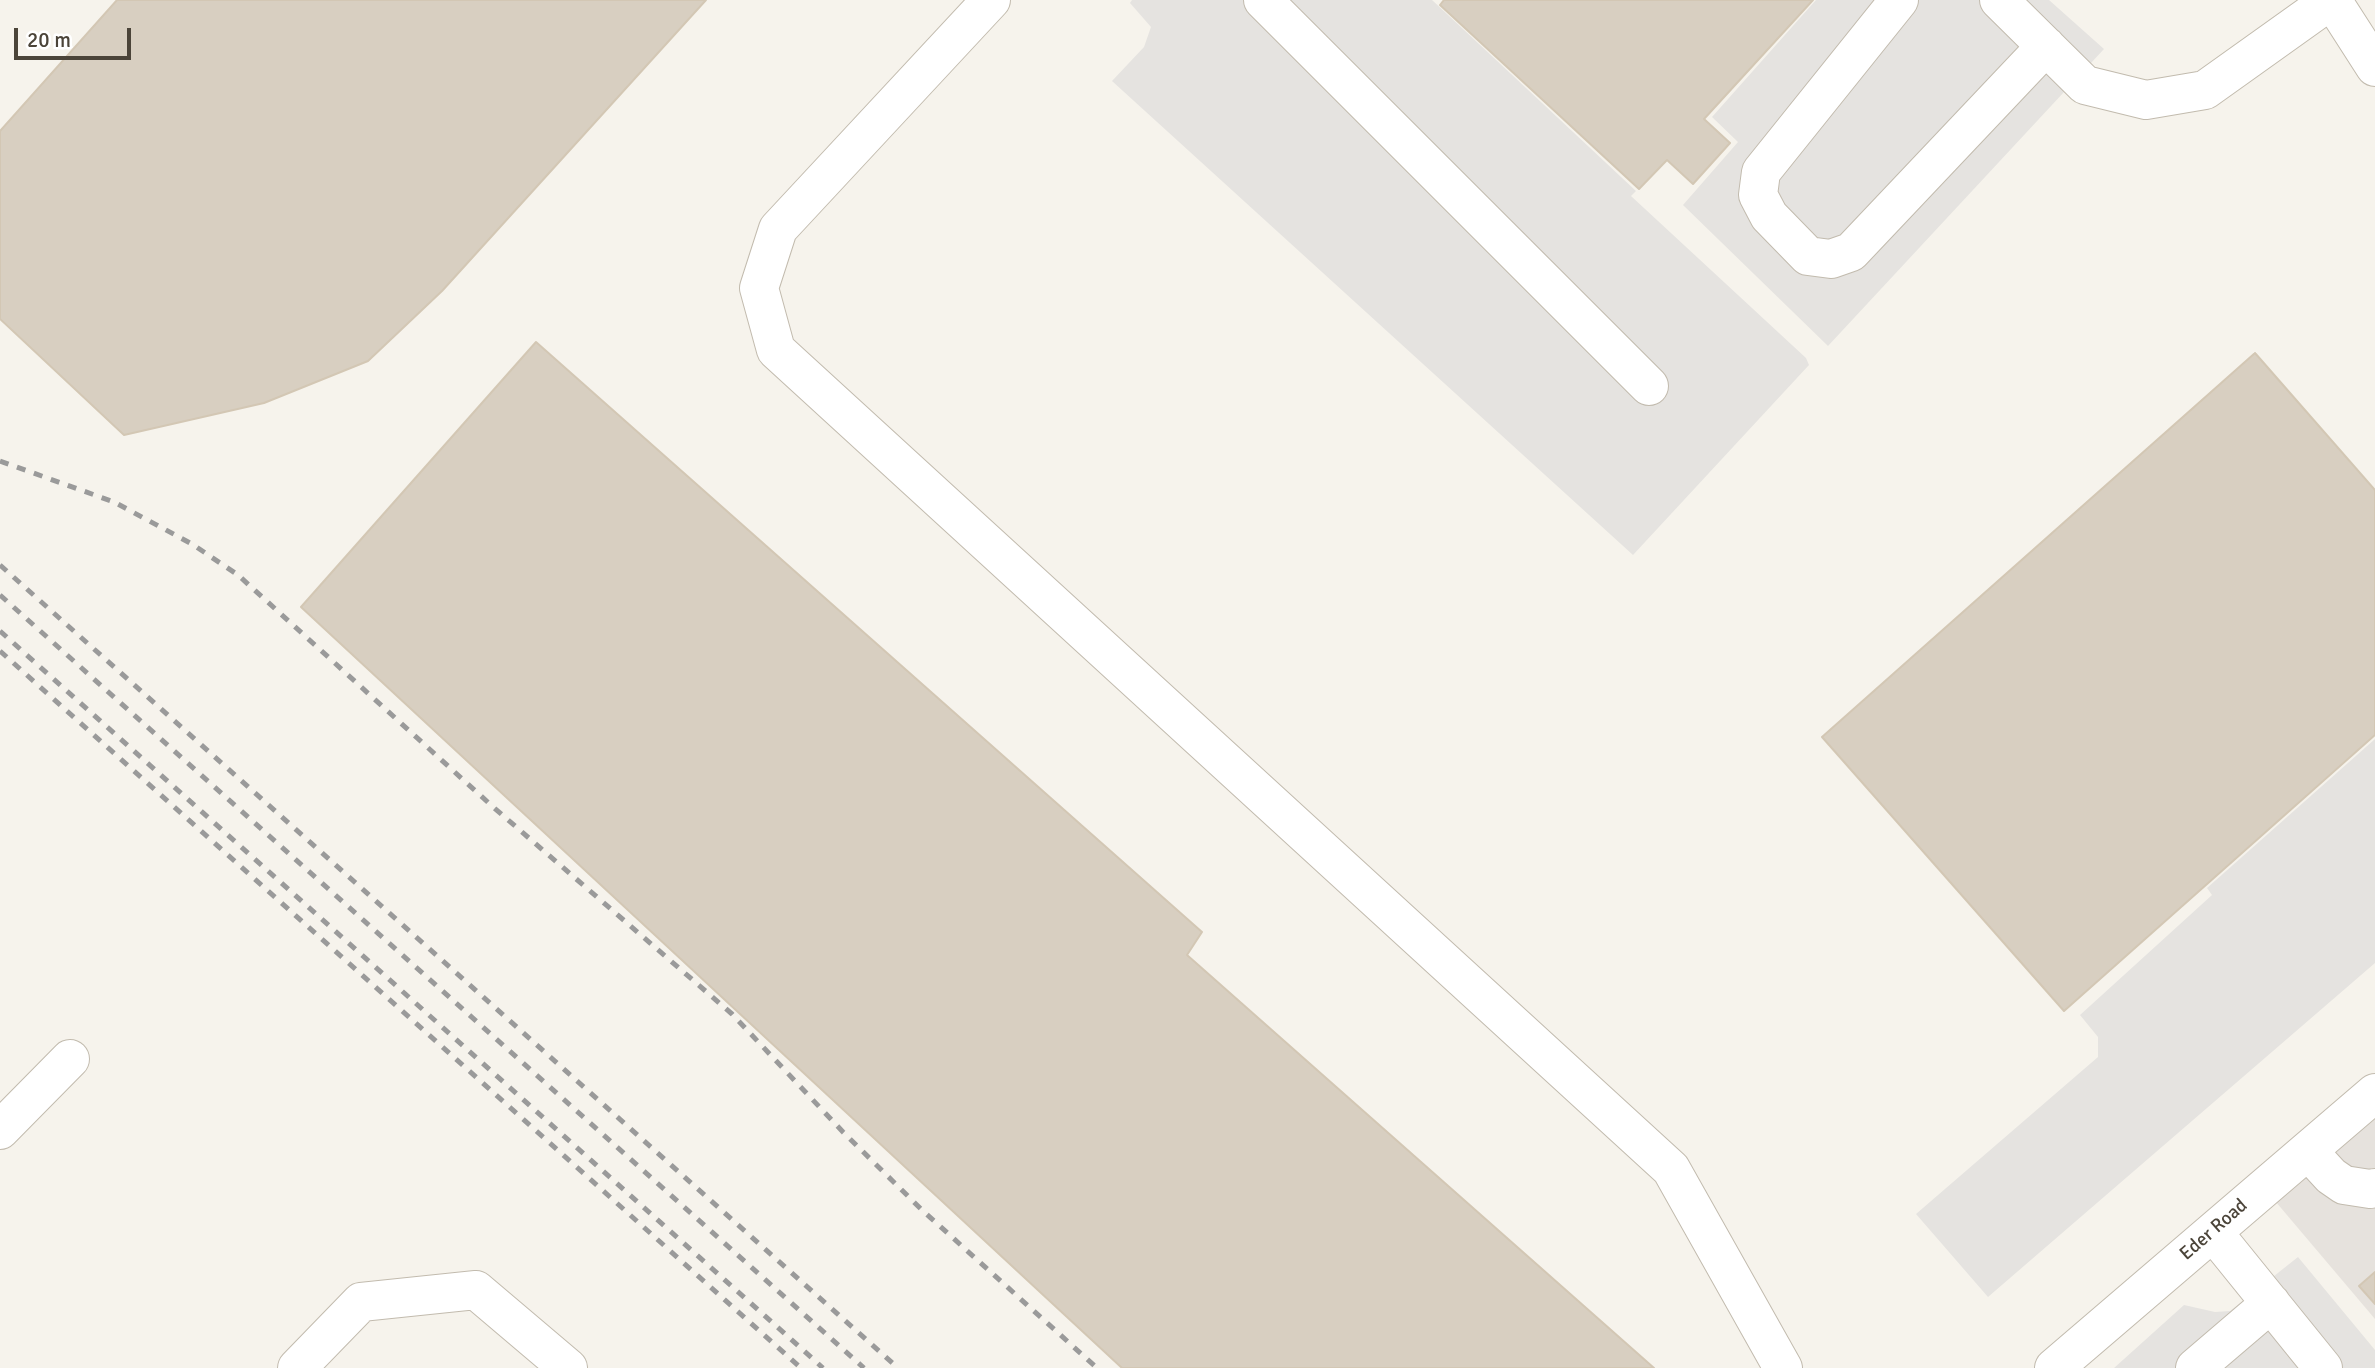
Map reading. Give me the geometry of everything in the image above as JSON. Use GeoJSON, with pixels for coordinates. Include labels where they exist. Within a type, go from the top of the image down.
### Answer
{"type":"FeatureCollection","features":[{"type":"Feature","properties":{"kind":"street"},"geometry":{"type":"LineString","coordinates":[[991,0],[778,229],[759,288],[776,349],[1671,1169],[1783,1368]]}},
{"type":"Feature","properties":{"kind":"street"},"geometry":{"type":"LineString","coordinates":[[1264,0],[1649,386]]}},
{"type":"Feature","properties":{"kind":"street"},"geometry":{"type":"LineString","coordinates":[[1899,0],[1761,172],[1758,195],[1769,216],[1808,256],[1830,259],[1851,253],[2046,46]]}},
{"type":"Feature","properties":{"kind":"street"},"geometry":{"type":"LineString","coordinates":[[1999,0],[2085,85],[2146,100],[2205,90],[2331,0],[2375,67]]}},
{"type":"Feature","properties":{"kind":"street"},"geometry":{"type":"LineString","coordinates":[[0,1130],[70,1059]]}},
{"type":"Feature","properties":{"kind":"street","name":"Eder Road"},"geometry":{"type":"LineString","coordinates":[[2054,1368],[2375,1093]]}},
{"type":"Feature","properties":{"kind":"street"},"geometry":{"type":"LineString","coordinates":[[2308,1151],[2331,1176],[2344,1185],[2375,1188]]}},
{"type":"Feature","properties":{"kind":"street"},"geometry":{"type":"LineString","coordinates":[[2213,1232],[2323,1368]]}},
{"type":"Feature","properties":{"kind":"street"},"geometry":{"type":"LineString","coordinates":[[298,1368],[361,1302],[477,1290],[568,1368]]}},
{"type":"Feature","properties":{"kind":"street"},"geometry":{"type":"LineString","coordinates":[[2195,1368],[2271,1303]]}},
{"type":"Feature","properties":{"kind":"shaded area"},"geometry":{"type":"Polygon","coordinates":[[[1132,0],[1432,0],[1636,191],[1631,196],[1806,358],[1809,365],[1633,555],[1112,81],[1144,47],[1151,27],[1130,3],[1132,0]]]}},
{"type":"Feature","properties":{"kind":"shaded area"},"geometry":{"type":"Polygon","coordinates":[[[1816,0],[2049,0],[2104,49],[1828,346],[1683,205],[1738,142],[1712,117],[1816,0]]]}},
{"type":"Feature","properties":{"kind":"shaded area"},"geometry":{"type":"Polygon","coordinates":[[[2375,739],[2375,963],[1988,1297],[1916,1214],[2098,1057],[2098,1037],[2080,1015],[2212,895],[2207,888],[2375,739]]]}},
{"type":"Feature","properties":{"kind":"shaded area"},"geometry":{"type":"Polygon","coordinates":[[[2375,1107],[2375,1319],[2270,1195],[2375,1107]]]}},
{"type":"Feature","properties":{"kind":"shaded area"},"geometry":{"type":"Polygon","coordinates":[[[2298,1257],[2375,1350],[2375,1368],[2114,1368],[2184,1305],[2215,1312],[2230,1311],[2298,1257]]]}},
{"type":"Feature","properties":{"kind":"building"},"geometry":{"type":"Polygon","coordinates":[[[117,0],[706,0],[442,291],[368,361],[264,403],[124,435],[0,319],[0,131],[117,0]]]}},
{"type":"Feature","properties":{"kind":"building"},"geometry":{"type":"Polygon","coordinates":[[[1444,0],[1813,0],[1704,119],[1730,143],[1693,184],[1667,160],[1639,189],[1440,5],[1444,0]]]}},
{"type":"Feature","properties":{"kind":"building"},"geometry":{"type":"Polygon","coordinates":[[[536,342],[1202,932],[1187,955],[1654,1368],[1122,1368],[301,607],[536,342]]]}},
{"type":"Feature","properties":{"kind":"building"},"geometry":{"type":"Polygon","coordinates":[[[2255,353],[2375,490],[2375,735],[2064,1011],[1822,737],[2255,353]]]}},
{"type":"Feature","properties":{"kind":"building"},"geometry":{"type":"Polygon","coordinates":[[[2375,1272],[2375,1304],[2359,1286],[2375,1272]]]}},
{"type":"Feature","properties":{"kind":"railway"},"geometry":{"type":"LineString","coordinates":[[0,461],[114,502],[192,544],[238,575],[492,806],[732,1014],[843,1132],[922,1210],[1097,1368]]}},
{"type":"Feature","properties":{"kind":"railway"},"geometry":{"type":"LineString","coordinates":[[0,565],[898,1368]]}},
{"type":"Feature","properties":{"kind":"railway"},"geometry":{"type":"LineString","coordinates":[[0,595],[864,1368]]}},
{"type":"Feature","properties":{"kind":"railway"},"geometry":{"type":"LineString","coordinates":[[0,631],[823,1368]]}},
{"type":"Feature","properties":{"kind":"railway"},"geometry":{"type":"LineString","coordinates":[[0,651],[801,1368]]}}]}
